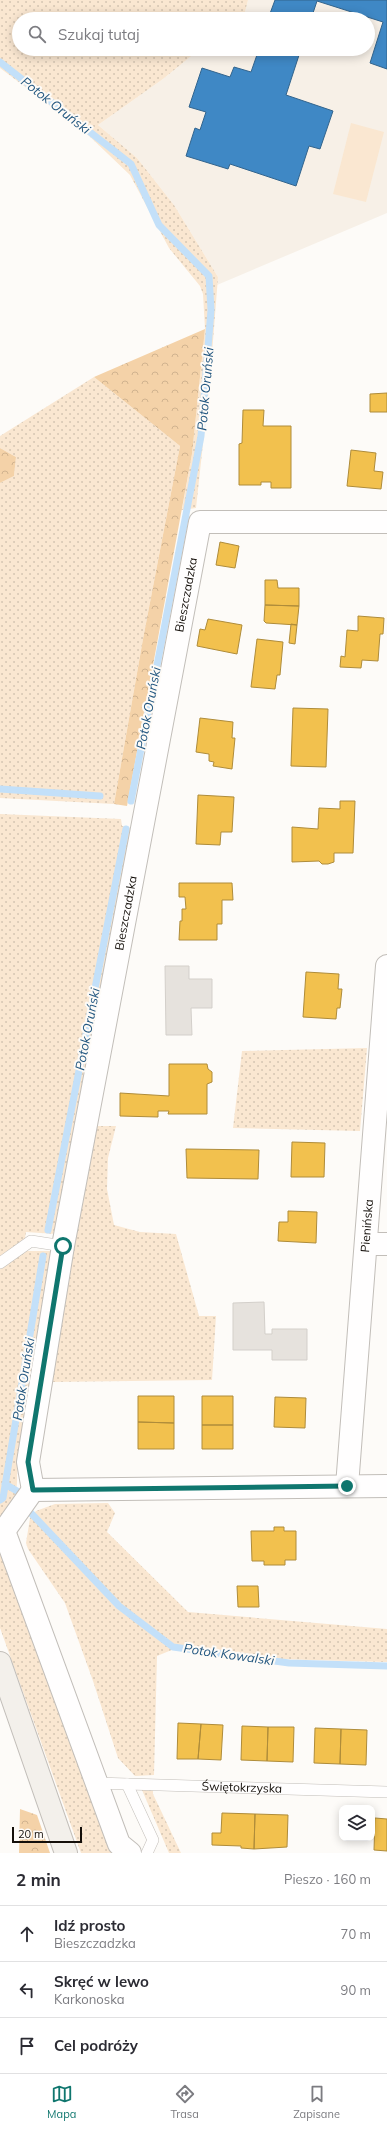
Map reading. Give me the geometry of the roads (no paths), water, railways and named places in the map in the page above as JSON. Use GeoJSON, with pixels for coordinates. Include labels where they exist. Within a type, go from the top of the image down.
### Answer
{"type":"FeatureCollection","features":[{"type":"Feature","properties":{"kind":"main road"},"geometry":{"type":"LineString","coordinates":[[0,1663],[66,1853]]}},
{"type":"Feature","properties":{"kind":"street","name":"Bieszczadzka"},"geometry":{"type":"LineString","coordinates":[[33,1490],[28,1462],[63,1246],[200,522],[387,522]]}},
{"type":"Feature","properties":{"kind":"street","name":"Pienińska"},"geometry":{"type":"LineString","coordinates":[[347,1486],[387,966]]}},
{"type":"Feature","properties":{"kind":"street"},"geometry":{"type":"LineString","coordinates":[[366,1244],[387,1244]]}},
{"type":"Feature","properties":{"kind":"street"},"geometry":{"type":"LineString","coordinates":[[130,1853],[119,1844],[2,1532],[33,1490],[387,1486]]}},
{"type":"Feature","properties":{"kind":"lane"},"geometry":{"type":"LineString","coordinates":[[0,1263],[31,1241],[63,1246]]}},
{"type":"Feature","properties":{"kind":"lane","name":"Świętokrzyska"},"geometry":{"type":"LineString","coordinates":[[96,1783],[387,1792]]}},
{"type":"Feature","properties":{"kind":"lane"},"geometry":{"type":"LineString","coordinates":[[127,1784],[153,1840],[146,1853]]}},
{"type":"Feature","properties":{"kind":"waterway","name":"Potok Oruński"},"geometry":{"type":"LineString","coordinates":[[0,62],[131,164],[159,225],[209,276],[211,310],[201,436],[131,801]]}},
{"type":"Feature","properties":{"kind":"waterway"},"geometry":{"type":"LineString","coordinates":[[0,789],[100,796]]}},
{"type":"Feature","properties":{"kind":"waterway","name":"Potok Oruński"},"geometry":{"type":"LineString","coordinates":[[48,1230],[126,829]]}},
{"type":"Feature","properties":{"kind":"waterway","name":"Potok Oruński"},"geometry":{"type":"LineString","coordinates":[[0,1500],[3,1498],[43,1256]]}},
{"type":"Feature","properties":{"kind":"waterway","name":"Potok Kowalski"},"geometry":{"type":"LineString","coordinates":[[5,1484],[17,1491]]}},
{"type":"Feature","properties":{"kind":"waterway","name":"Potok Kowalski"},"geometry":{"type":"LineString","coordinates":[[29,1511],[119,1606],[173,1647],[289,1663],[387,1666]]}}]}
